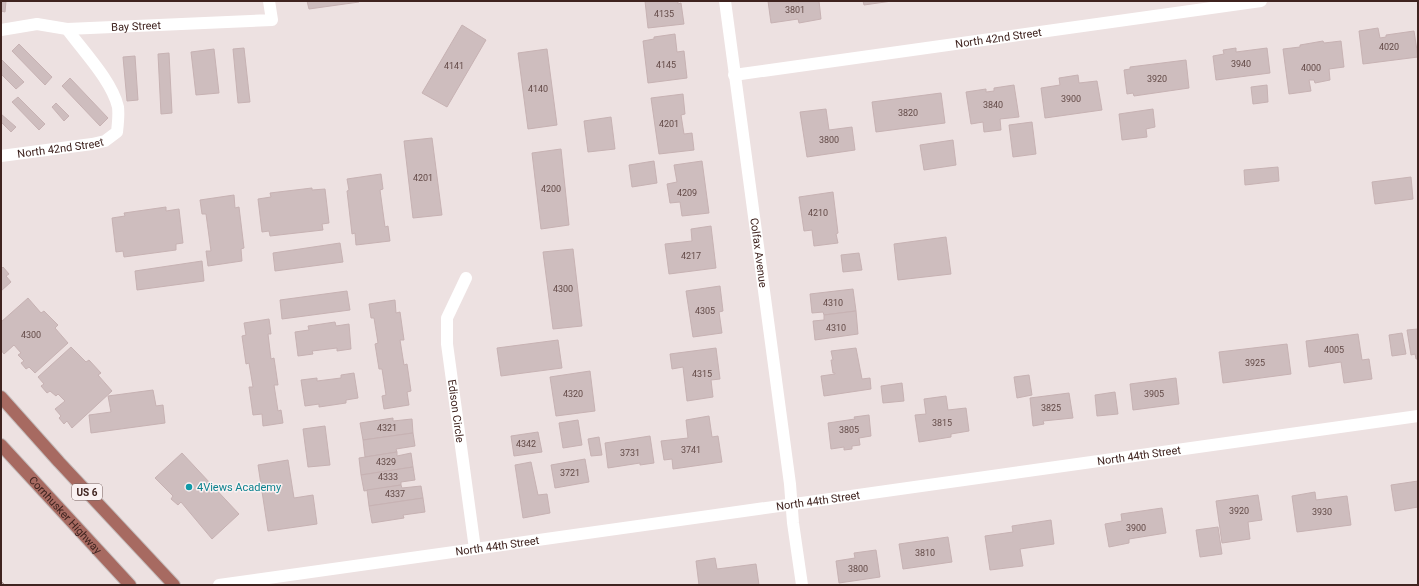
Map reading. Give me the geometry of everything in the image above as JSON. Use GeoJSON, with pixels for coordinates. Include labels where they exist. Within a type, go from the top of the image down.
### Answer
{"type":"FeatureCollection","features":[{"type":"Feature","properties":{"kind":"main road","name":"US 6"},"geometry":{"type":"LineString","coordinates":[[1,397],[59,462],[174,585]]}},
{"type":"Feature","properties":{"kind":"main road","name":"Cornhusker Highway"},"geometry":{"type":"LineString","coordinates":[[1,445],[130,585]]}},
{"type":"Feature","properties":{"kind":"street","name":"Bay Street"},"geometry":{"type":"LineString","coordinates":[[1,30],[36,24],[67,29],[272,20],[269,1]]}},
{"type":"Feature","properties":{"kind":"street","name":"Colfax Avenue"},"geometry":{"type":"LineString","coordinates":[[725,1],[802,585]]}},
{"type":"Feature","properties":{"kind":"street","name":"North 42nd Street"},"geometry":{"type":"LineString","coordinates":[[734,75],[1261,1]]}},
{"type":"Feature","properties":{"kind":"street","name":"North 42nd Street"},"geometry":{"type":"LineString","coordinates":[[1,156],[105,141],[117,132],[119,119],[118,106],[109,85],[67,29]]}},
{"type":"Feature","properties":{"kind":"street","name":"Edison Circle"},"geometry":{"type":"LineString","coordinates":[[466,278],[447,318],[447,344],[475,549]]}},
{"type":"Feature","properties":{"kind":"street","name":"North 44th Street"},"geometry":{"type":"LineString","coordinates":[[219,585],[1418,416]]}},
{"type":"Feature","properties":{"kind":"building"},"geometry":{"type":"Polygon","coordinates":[[[1,1],[6,1],[5,12],[1,11],[1,1]]]}},
{"type":"Feature","properties":{"kind":"building"},"geometry":{"type":"Polygon","coordinates":[[[307,1],[358,1],[359,2],[309,9],[307,1]]]}},
{"type":"Feature","properties":{"kind":"building"},"geometry":{"type":"Polygon","coordinates":[[[645,1],[678,1],[678,4],[681,3],[684,24],[648,28],[645,1]]]}},
{"type":"Feature","properties":{"kind":"building"},"geometry":{"type":"Polygon","coordinates":[[[768,1],[819,1],[821,19],[799,23],[798,19],[771,23],[768,1]]]}},
{"type":"Feature","properties":{"kind":"building"},"geometry":{"type":"Polygon","coordinates":[[[863,1],[892,1],[864,5],[863,1]]]}},
{"type":"Feature","properties":{"kind":"building"},"geometry":{"type":"Polygon","coordinates":[[[462,25],[486,40],[447,107],[422,93],[462,25]]]}},
{"type":"Feature","properties":{"kind":"building"},"geometry":{"type":"Polygon","coordinates":[[[1378,28],[1380,38],[1386,37],[1386,35],[1414,31],[1418,57],[1363,64],[1359,31],[1378,28]]]}},
{"type":"Feature","properties":{"kind":"building"},"geometry":{"type":"Polygon","coordinates":[[[675,34],[677,52],[684,51],[687,78],[648,83],[643,41],[654,39],[654,37],[675,34]]]}},
{"type":"Feature","properties":{"kind":"building"},"geometry":{"type":"Polygon","coordinates":[[[1323,41],[1324,43],[1341,41],[1344,67],[1329,69],[1330,80],[1315,83],[1314,80],[1309,80],[1311,91],[1289,94],[1283,49],[1300,47],[1300,45],[1323,41]]]}},
{"type":"Feature","properties":{"kind":"building"},"geometry":{"type":"Polygon","coordinates":[[[19,44],[52,77],[45,85],[12,51],[19,44]]]}},
{"type":"Feature","properties":{"kind":"building"},"geometry":{"type":"Polygon","coordinates":[[[244,48],[250,102],[238,103],[233,49],[244,48]]]}},
{"type":"Feature","properties":{"kind":"building"},"geometry":{"type":"Polygon","coordinates":[[[1236,48],[1236,52],[1267,48],[1270,73],[1216,80],[1213,56],[1224,54],[1223,50],[1236,48]]]}},
{"type":"Feature","properties":{"kind":"building"},"geometry":{"type":"Polygon","coordinates":[[[214,49],[219,93],[196,95],[191,52],[214,49]]]}},
{"type":"Feature","properties":{"kind":"building"},"geometry":{"type":"Polygon","coordinates":[[[547,49],[557,125],[528,129],[518,53],[547,49]]]}},
{"type":"Feature","properties":{"kind":"building"},"geometry":{"type":"Polygon","coordinates":[[[169,53],[172,113],[161,114],[158,54],[169,53]]]}},
{"type":"Feature","properties":{"kind":"building"},"geometry":{"type":"Polygon","coordinates":[[[135,56],[138,100],[127,101],[123,57],[135,56]]]}},
{"type":"Feature","properties":{"kind":"building"},"geometry":{"type":"Polygon","coordinates":[[[1,59],[24,82],[16,89],[1,74],[1,59]]]}},
{"type":"Feature","properties":{"kind":"building"},"geometry":{"type":"Polygon","coordinates":[[[1186,60],[1189,88],[1134,96],[1133,93],[1127,94],[1124,70],[1130,69],[1130,67],[1186,60]]]}},
{"type":"Feature","properties":{"kind":"building"},"geometry":{"type":"Polygon","coordinates":[[[1078,75],[1079,83],[1097,81],[1102,110],[1045,118],[1041,88],[1060,85],[1059,78],[1078,75]]]}},
{"type":"Feature","properties":{"kind":"building"},"geometry":{"type":"Polygon","coordinates":[[[70,78],[108,118],[100,126],[62,86],[70,78]]]}},
{"type":"Feature","properties":{"kind":"building"},"geometry":{"type":"Polygon","coordinates":[[[1014,85],[1019,117],[1000,119],[1001,130],[984,132],[983,122],[971,124],[966,92],[986,89],[986,92],[994,91],[994,88],[1014,85]]]}},
{"type":"Feature","properties":{"kind":"building"},"geometry":{"type":"Polygon","coordinates":[[[1267,85],[1268,102],[1253,104],[1251,87],[1267,85]]]}},
{"type":"Feature","properties":{"kind":"building"},"geometry":{"type":"Polygon","coordinates":[[[941,93],[945,123],[876,132],[872,102],[941,93]]]}},
{"type":"Feature","properties":{"kind":"building"},"geometry":{"type":"Polygon","coordinates":[[[683,94],[685,114],[681,115],[684,134],[692,133],[694,150],[659,154],[651,98],[683,94]]]}},
{"type":"Feature","properties":{"kind":"building"},"geometry":{"type":"Polygon","coordinates":[[[18,97],[45,124],[39,130],[12,102],[18,97]]]}},
{"type":"Feature","properties":{"kind":"building"},"geometry":{"type":"Polygon","coordinates":[[[56,103],[69,116],[64,121],[52,107],[56,103]]]}},
{"type":"Feature","properties":{"kind":"building"},"geometry":{"type":"Polygon","coordinates":[[[826,109],[829,130],[852,127],[855,150],[807,157],[800,112],[826,109]]]}},
{"type":"Feature","properties":{"kind":"building"},"geometry":{"type":"Polygon","coordinates":[[[1153,109],[1155,127],[1146,129],[1147,137],[1122,140],[1119,114],[1153,109]]]}},
{"type":"Feature","properties":{"kind":"building"},"geometry":{"type":"Polygon","coordinates":[[[1,114],[16,127],[11,132],[1,122],[1,114]]]}},
{"type":"Feature","properties":{"kind":"building"},"geometry":{"type":"Polygon","coordinates":[[[611,117],[615,149],[588,152],[584,121],[611,117]]]}},
{"type":"Feature","properties":{"kind":"building"},"geometry":{"type":"Polygon","coordinates":[[[1032,122],[1036,154],[1013,157],[1009,125],[1032,122]]]}},
{"type":"Feature","properties":{"kind":"building"},"geometry":{"type":"Polygon","coordinates":[[[432,138],[442,215],[413,218],[404,141],[432,138]]]}},
{"type":"Feature","properties":{"kind":"building"},"geometry":{"type":"Polygon","coordinates":[[[953,140],[956,165],[924,170],[920,145],[953,140]]]}},
{"type":"Feature","properties":{"kind":"building"},"geometry":{"type":"Polygon","coordinates":[[[561,149],[569,225],[541,229],[532,153],[561,149]]]}},
{"type":"Feature","properties":{"kind":"building"},"geometry":{"type":"Polygon","coordinates":[[[654,161],[657,183],[632,187],[629,165],[654,161]]]}},
{"type":"Feature","properties":{"kind":"building"},"geometry":{"type":"Polygon","coordinates":[[[702,161],[709,213],[682,216],[680,202],[670,203],[667,184],[677,182],[674,165],[702,161]]]}},
{"type":"Feature","properties":{"kind":"building"},"geometry":{"type":"Polygon","coordinates":[[[1278,167],[1279,181],[1245,185],[1244,170],[1278,167]]]}},
{"type":"Feature","properties":{"kind":"building"},"geometry":{"type":"Polygon","coordinates":[[[381,174],[383,189],[380,190],[385,227],[388,226],[390,241],[356,245],[355,233],[352,234],[347,179],[381,174]]]}},
{"type":"Feature","properties":{"kind":"building"},"geometry":{"type":"Polygon","coordinates":[[[1411,177],[1413,199],[1375,204],[1372,182],[1411,177]]]}},
{"type":"Feature","properties":{"kind":"building"},"geometry":{"type":"Polygon","coordinates":[[[312,188],[312,190],[325,189],[329,223],[322,224],[323,230],[270,236],[269,231],[262,232],[258,199],[271,197],[270,193],[312,188]]]}},
{"type":"Feature","properties":{"kind":"building"},"geometry":{"type":"Polygon","coordinates":[[[833,192],[838,243],[814,246],[812,230],[804,231],[799,197],[833,192]]]}},
{"type":"Feature","properties":{"kind":"building"},"geometry":{"type":"Polygon","coordinates":[[[234,195],[235,208],[239,207],[244,248],[241,249],[242,261],[208,266],[206,251],[211,251],[206,214],[202,214],[200,200],[234,195]]]}},
{"type":"Feature","properties":{"kind":"building"},"geometry":{"type":"Polygon","coordinates":[[[166,207],[166,211],[179,209],[183,243],[176,244],[176,250],[124,257],[123,251],[116,252],[112,218],[125,216],[124,213],[166,207]]]}},
{"type":"Feature","properties":{"kind":"building"},"geometry":{"type":"Polygon","coordinates":[[[711,226],[716,268],[669,274],[665,244],[692,241],[691,229],[711,226]]]}},
{"type":"Feature","properties":{"kind":"building"},"geometry":{"type":"Polygon","coordinates":[[[946,237],[951,274],[898,280],[894,244],[946,237]]]}},
{"type":"Feature","properties":{"kind":"building"},"geometry":{"type":"Polygon","coordinates":[[[340,243],[343,262],[275,271],[273,253],[340,243]]]}},
{"type":"Feature","properties":{"kind":"building"},"geometry":{"type":"Polygon","coordinates":[[[573,249],[582,326],[553,329],[543,252],[573,249]]]}},
{"type":"Feature","properties":{"kind":"building"},"geometry":{"type":"Polygon","coordinates":[[[859,253],[862,270],[843,272],[841,255],[859,253]]]}},
{"type":"Feature","properties":{"kind":"building"},"geometry":{"type":"Polygon","coordinates":[[[202,261],[204,281],[137,290],[135,271],[202,261]]]}},
{"type":"Feature","properties":{"kind":"building"},"geometry":{"type":"Polygon","coordinates":[[[3,267],[9,274],[6,276],[11,282],[1,291],[1,269],[3,267]]]}},
{"type":"Feature","properties":{"kind":"building"},"geometry":{"type":"Polygon","coordinates":[[[720,286],[723,311],[719,312],[722,333],[693,337],[686,291],[720,286]]]}},
{"type":"Feature","properties":{"kind":"building"},"geometry":{"type":"Polygon","coordinates":[[[853,289],[856,311],[824,315],[823,312],[812,313],[810,294],[853,289]]]}},
{"type":"Feature","properties":{"kind":"building"},"geometry":{"type":"Polygon","coordinates":[[[347,291],[350,310],[282,319],[280,300],[347,291]]]}},
{"type":"Feature","properties":{"kind":"building"},"geometry":{"type":"Polygon","coordinates":[[[28,298],[41,313],[44,311],[58,325],[55,328],[68,343],[35,373],[29,367],[26,369],[21,363],[24,361],[18,355],[21,353],[14,345],[4,354],[1,350],[1,322],[28,298]]]}},
{"type":"Feature","properties":{"kind":"building"},"geometry":{"type":"Polygon","coordinates":[[[395,300],[396,313],[400,312],[404,340],[400,340],[404,365],[407,364],[411,391],[407,392],[409,405],[384,409],[382,396],[386,395],[382,369],[379,369],[375,344],[378,343],[374,318],[371,318],[369,304],[395,300]]]}},
{"type":"Feature","properties":{"kind":"building"},"geometry":{"type":"Polygon","coordinates":[[[856,311],[858,334],[815,340],[813,321],[824,320],[824,315],[856,311]]]}},
{"type":"Feature","properties":{"kind":"building"},"geometry":{"type":"Polygon","coordinates":[[[269,319],[271,334],[268,334],[271,359],[274,358],[278,385],[274,385],[278,411],[281,410],[283,423],[263,426],[262,414],[253,415],[249,387],[253,387],[249,363],[246,364],[242,336],[246,335],[244,323],[269,319]]]}},
{"type":"Feature","properties":{"kind":"building"},"geometry":{"type":"Polygon","coordinates":[[[335,322],[336,326],[349,324],[351,349],[337,351],[337,348],[312,351],[313,354],[298,356],[295,332],[309,330],[308,326],[335,322]]]}},
{"type":"Feature","properties":{"kind":"building"},"geometry":{"type":"Polygon","coordinates":[[[1418,329],[1418,359],[1416,359],[1415,354],[1411,355],[1407,330],[1418,329]]]}},
{"type":"Feature","properties":{"kind":"building"},"geometry":{"type":"Polygon","coordinates":[[[1402,333],[1406,354],[1392,356],[1389,335],[1402,333]]]}},
{"type":"Feature","properties":{"kind":"building"},"geometry":{"type":"Polygon","coordinates":[[[1358,334],[1362,360],[1369,359],[1372,379],[1344,383],[1341,362],[1309,367],[1306,341],[1358,334]]]}},
{"type":"Feature","properties":{"kind":"building"},"geometry":{"type":"Polygon","coordinates":[[[558,340],[562,368],[501,376],[497,348],[558,340]]]}},
{"type":"Feature","properties":{"kind":"building"},"geometry":{"type":"Polygon","coordinates":[[[1287,344],[1291,374],[1223,383],[1219,352],[1287,344]]]}},
{"type":"Feature","properties":{"kind":"building"},"geometry":{"type":"Polygon","coordinates":[[[71,347],[86,362],[89,360],[101,373],[98,375],[112,391],[72,428],[67,421],[64,424],[59,418],[61,416],[55,409],[65,401],[58,394],[56,396],[50,391],[47,393],[41,386],[44,384],[38,377],[71,347]]]}},
{"type":"Feature","properties":{"kind":"building"},"geometry":{"type":"Polygon","coordinates":[[[716,348],[720,379],[711,380],[713,397],[687,401],[683,367],[672,369],[670,354],[716,348]]]}},
{"type":"Feature","properties":{"kind":"building"},"geometry":{"type":"Polygon","coordinates":[[[856,348],[862,379],[870,378],[871,389],[824,396],[821,376],[835,374],[833,373],[831,351],[856,348]]]}},
{"type":"Feature","properties":{"kind":"building"},"geometry":{"type":"Polygon","coordinates":[[[590,371],[595,411],[556,416],[550,377],[590,371]]]}},
{"type":"Feature","properties":{"kind":"building"},"geometry":{"type":"Polygon","coordinates":[[[354,373],[358,398],[346,400],[346,403],[319,407],[319,404],[305,406],[301,380],[317,378],[317,381],[341,378],[341,375],[354,373]]]}},
{"type":"Feature","properties":{"kind":"building"},"geometry":{"type":"Polygon","coordinates":[[[1029,375],[1032,395],[1017,398],[1014,377],[1029,375]]]}},
{"type":"Feature","properties":{"kind":"building"},"geometry":{"type":"Polygon","coordinates":[[[1176,378],[1179,404],[1133,410],[1130,384],[1176,378]]]}},
{"type":"Feature","properties":{"kind":"building"},"geometry":{"type":"Polygon","coordinates":[[[902,383],[904,401],[883,403],[881,386],[902,383]]]}},
{"type":"Feature","properties":{"kind":"building"},"geometry":{"type":"Polygon","coordinates":[[[153,390],[156,406],[163,405],[165,423],[91,433],[89,415],[111,412],[108,396],[153,390]]]}},
{"type":"Feature","properties":{"kind":"building"},"geometry":{"type":"Polygon","coordinates":[[[1115,392],[1118,414],[1097,416],[1095,395],[1115,392]]]}},
{"type":"Feature","properties":{"kind":"building"},"geometry":{"type":"Polygon","coordinates":[[[1069,393],[1073,418],[1043,421],[1044,424],[1033,426],[1030,398],[1069,393]]]}},
{"type":"Feature","properties":{"kind":"building"},"geometry":{"type":"Polygon","coordinates":[[[946,396],[948,410],[966,408],[969,431],[951,434],[951,437],[919,442],[915,415],[926,414],[924,399],[946,396]]]}},
{"type":"Feature","properties":{"kind":"building"},"geometry":{"type":"Polygon","coordinates":[[[869,415],[871,436],[859,438],[860,445],[852,446],[852,449],[844,450],[844,447],[831,449],[828,423],[855,419],[854,417],[869,415]]]}},
{"type":"Feature","properties":{"kind":"building"},"geometry":{"type":"Polygon","coordinates":[[[709,416],[712,437],[718,436],[722,462],[673,469],[672,459],[664,460],[661,441],[688,438],[686,420],[709,416]]]}},
{"type":"Feature","properties":{"kind":"building"},"geometry":{"type":"Polygon","coordinates":[[[393,418],[393,421],[412,419],[413,433],[363,440],[360,423],[393,418]]]}},
{"type":"Feature","properties":{"kind":"building"},"geometry":{"type":"Polygon","coordinates":[[[578,420],[582,445],[563,448],[559,423],[578,420]]]}},
{"type":"Feature","properties":{"kind":"building"},"geometry":{"type":"Polygon","coordinates":[[[325,426],[330,465],[308,467],[303,429],[325,426]]]}},
{"type":"Feature","properties":{"kind":"building"},"geometry":{"type":"Polygon","coordinates":[[[538,432],[542,452],[514,456],[511,436],[538,432]]]}},
{"type":"Feature","properties":{"kind":"building"},"geometry":{"type":"Polygon","coordinates":[[[413,433],[415,446],[396,449],[397,452],[365,457],[363,440],[413,433]]]}},
{"type":"Feature","properties":{"kind":"building"},"geometry":{"type":"Polygon","coordinates":[[[650,436],[654,463],[640,465],[640,463],[608,468],[605,443],[650,436]]]}},
{"type":"Feature","properties":{"kind":"building"},"geometry":{"type":"Polygon","coordinates":[[[599,437],[602,455],[591,456],[588,439],[599,437]]]}},
{"type":"Feature","properties":{"kind":"building"},"geometry":{"type":"Polygon","coordinates":[[[397,452],[397,456],[411,453],[413,467],[361,475],[359,458],[397,452]]]}},
{"type":"Feature","properties":{"kind":"building","name":"4Views Academy"},"geometry":{"type":"Polygon","coordinates":[[[182,453],[239,514],[212,539],[181,502],[178,505],[171,499],[173,496],[155,478],[182,453]]]}},
{"type":"Feature","properties":{"kind":"building"},"geometry":{"type":"Polygon","coordinates":[[[585,459],[589,482],[555,488],[551,465],[585,459]]]}},
{"type":"Feature","properties":{"kind":"building"},"geometry":{"type":"Polygon","coordinates":[[[288,460],[294,498],[313,495],[317,524],[268,531],[258,465],[288,460]]]}},
{"type":"Feature","properties":{"kind":"building"},"geometry":{"type":"Polygon","coordinates":[[[531,462],[538,495],[547,494],[550,513],[523,518],[515,465],[531,462]]]}},
{"type":"Feature","properties":{"kind":"building"},"geometry":{"type":"Polygon","coordinates":[[[413,467],[415,480],[401,482],[401,485],[364,491],[361,475],[413,467]]]}},
{"type":"Feature","properties":{"kind":"building"},"geometry":{"type":"Polygon","coordinates":[[[1418,481],[1418,507],[1395,511],[1391,485],[1418,481]]]}},
{"type":"Feature","properties":{"kind":"building"},"geometry":{"type":"Polygon","coordinates":[[[401,485],[402,488],[421,486],[423,498],[369,506],[367,490],[401,485]]]}},
{"type":"Feature","properties":{"kind":"building"},"geometry":{"type":"Polygon","coordinates":[[[1315,492],[1316,500],[1347,496],[1351,525],[1297,532],[1292,496],[1315,492]]]}},
{"type":"Feature","properties":{"kind":"building"},"geometry":{"type":"Polygon","coordinates":[[[1258,495],[1262,520],[1248,522],[1250,539],[1222,543],[1216,501],[1258,495]]]}},
{"type":"Feature","properties":{"kind":"building"},"geometry":{"type":"Polygon","coordinates":[[[423,498],[425,512],[403,515],[404,518],[372,523],[369,506],[423,498]]]}},
{"type":"Feature","properties":{"kind":"building"},"geometry":{"type":"Polygon","coordinates":[[[1162,508],[1166,533],[1129,539],[1129,543],[1109,547],[1105,524],[1122,521],[1121,514],[1162,508]]]}},
{"type":"Feature","properties":{"kind":"building"},"geometry":{"type":"Polygon","coordinates":[[[1051,520],[1054,544],[1020,549],[1023,566],[990,570],[985,536],[1013,532],[1012,526],[1051,520]]]}},
{"type":"Feature","properties":{"kind":"building"},"geometry":{"type":"Polygon","coordinates":[[[1218,527],[1222,554],[1200,557],[1196,530],[1218,527]]]}},
{"type":"Feature","properties":{"kind":"building"},"geometry":{"type":"Polygon","coordinates":[[[948,537],[952,562],[903,569],[899,544],[948,537]]]}},
{"type":"Feature","properties":{"kind":"building"},"geometry":{"type":"Polygon","coordinates":[[[876,550],[880,577],[839,583],[836,561],[855,558],[854,553],[876,550]]]}},
{"type":"Feature","properties":{"kind":"building"},"geometry":{"type":"Polygon","coordinates":[[[715,558],[717,569],[756,564],[759,585],[699,585],[696,561],[715,558]]]}},
{"type":"Feature","properties":{"kind":"place","name":"4Views Academy"},"geometry":{"type":"Point","coordinates":[189,487]}}]}
